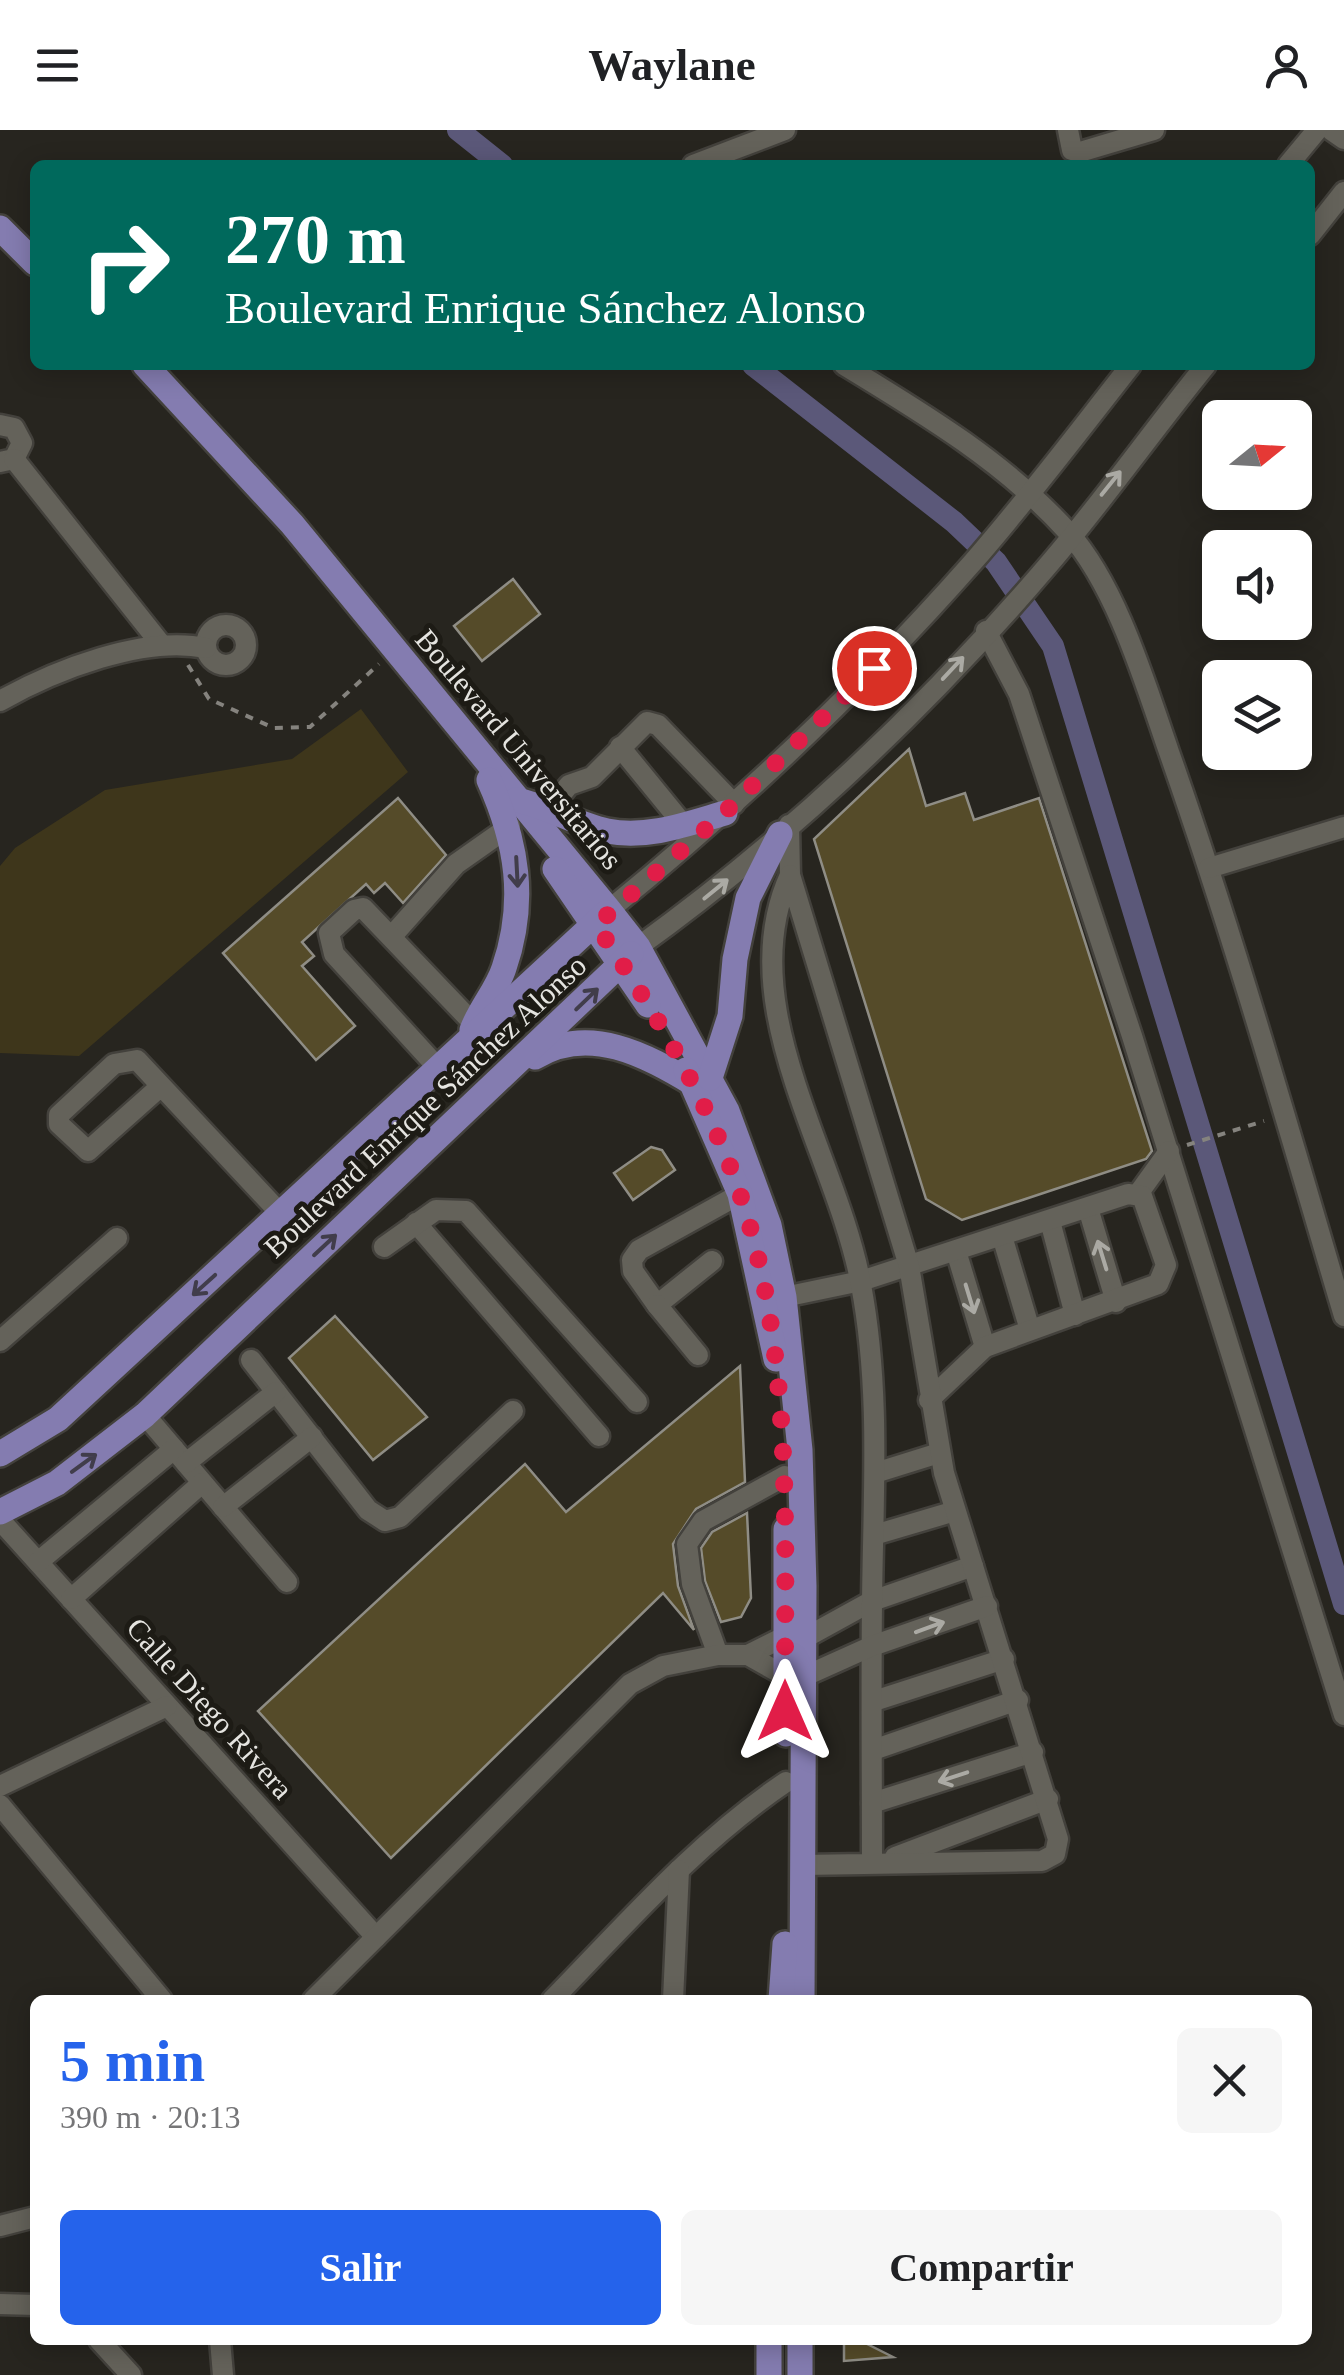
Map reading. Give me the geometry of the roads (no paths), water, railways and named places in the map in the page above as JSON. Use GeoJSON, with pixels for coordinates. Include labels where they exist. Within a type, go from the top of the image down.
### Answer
{"type":"FeatureCollection","features":[{"type":"Feature","properties":{"kind":"main road"},"geometry":{"type":"LineString","coordinates":[[0,220],[30,249]]}},
{"type":"Feature","properties":{"kind":"main road"},"geometry":{"type":"LineString","coordinates":[[0,228],[30,258]]}},
{"type":"Feature","properties":{"kind":"main road","name":"Boulevard Universitarios"},"geometry":{"type":"LineString","coordinates":[[146,370],[279,514],[489,780],[603,917]]}},
{"type":"Feature","properties":{"kind":"main road","name":"Boulevard Universitarios"},"geometry":{"type":"LineString","coordinates":[[146,370],[292,524],[516,800],[630,956],[745,1152],[769,1225],[784,1298],[800,1450],[794,1676],[802,1865],[794,1969],[783,1995]]}},
{"type":"Feature","properties":{"kind":"main road"},"geometry":{"type":"LineString","coordinates":[[471,1033],[504,969],[518,911],[517,862],[510,826],[489,780]]}},
{"type":"Feature","properties":{"kind":"main road"},"geometry":{"type":"LineString","coordinates":[[516,800],[551,807],[606,830],[634,833],[690,832],[729,808]]}},
{"type":"Feature","properties":{"kind":"main road"},"geometry":{"type":"LineString","coordinates":[[509,1072],[548,1048],[595,1043],[652,1058],[702,1081],[730,1016],[735,959],[755,876],[785,829]]}},
{"type":"Feature","properties":{"kind":"main road","name":"Boulevard Enrique Sánchez Alonso"},"geometry":{"type":"LineString","coordinates":[[0,1454],[58,1419],[439,1068],[471,1033],[603,917]]}},
{"type":"Feature","properties":{"kind":"main road","name":"Boulevard Enrique Sánchez Alonso"},"geometry":{"type":"LineString","coordinates":[[0,1512],[57,1482],[145,1415],[630,956]]}},
{"type":"Feature","properties":{"kind":"main road","name":"Boulevard Universitarios"},"geometry":{"type":"LineString","coordinates":[[702,1081],[740,1194],[770,1321],[785,1476],[794,1637]]}},
{"type":"Feature","properties":{"kind":"main road","name":"Boulevard Universitarios"},"geometry":{"type":"LineString","coordinates":[[794,1676],[786,1782],[794,1969],[801,1995]]}},
{"type":"Feature","properties":{"kind":"main road"},"geometry":{"type":"LineString","coordinates":[[769,2345],[769,2375]]}},
{"type":"Feature","properties":{"kind":"main road"},"geometry":{"type":"LineString","coordinates":[[800,2345],[800,2375]]}},
{"type":"Feature","properties":{"kind":"street"},"geometry":{"type":"LineString","coordinates":[[706,160],[785,130]]}},
{"type":"Feature","properties":{"kind":"street"},"geometry":{"type":"LineString","coordinates":[[1068,130],[1068,142],[1080,152],[1144,131]]}},
{"type":"Feature","properties":{"kind":"street"},"geometry":{"type":"LineString","coordinates":[[1292,160],[1317,130]]}},
{"type":"Feature","properties":{"kind":"street"},"geometry":{"type":"LineString","coordinates":[[1331,130],[1344,139]]}},
{"type":"Feature","properties":{"kind":"street"},"geometry":{"type":"LineString","coordinates":[[1315,229],[1344,192]]}},
{"type":"Feature","properties":{"kind":"street"},"geometry":{"type":"LineString","coordinates":[[1315,246],[1344,212]]}},
{"type":"Feature","properties":{"kind":"street"},"geometry":{"type":"LineString","coordinates":[[852,370],[956,436],[1070,534],[1131,647],[1209,868],[1344,1316]]}},
{"type":"Feature","properties":{"kind":"street"},"geometry":{"type":"LineString","coordinates":[[551,807],[569,785],[592,777],[647,722],[658,724],[729,808],[900,641],[971,564],[1127,370]]}},
{"type":"Feature","properties":{"kind":"street","name":"Boulevard Enrique Sánchez Alonso"},"geometry":{"type":"LineString","coordinates":[[630,956],[715,891],[902,720],[1052,561],[1202,370]]}},
{"type":"Feature","properties":{"kind":"street"},"geometry":{"type":"LineString","coordinates":[[0,424],[14,428],[20,437],[21,448],[7,460],[169,644]]}},
{"type":"Feature","properties":{"kind":"street"},"geometry":{"type":"LineString","coordinates":[[986,631],[1020,694],[1179,1148],[1344,1715]]}},
{"type":"Feature","properties":{"kind":"street"},"geometry":{"type":"LineString","coordinates":[[0,702],[72,671],[169,644],[206,648]]}},
{"type":"Feature","properties":{"kind":"street"},"geometry":{"type":"LineString","coordinates":[[620,747],[690,832]]}},
{"type":"Feature","properties":{"kind":"street"},"geometry":{"type":"LineString","coordinates":[[392,936],[456,864],[510,826]]}},
{"type":"Feature","properties":{"kind":"street"},"geometry":{"type":"LineString","coordinates":[[1209,868],[1344,827]]}},
{"type":"Feature","properties":{"kind":"street"},"geometry":{"type":"LineString","coordinates":[[785,829],[790,875],[909,1266],[939,1454],[1058,1839],[1056,1854],[1047,1860],[802,1865]]}},
{"type":"Feature","properties":{"kind":"street","name":"Boulevard Enrique Sánchez Alonso"},"geometry":{"type":"LineString","coordinates":[[603,917],[690,832]]}},
{"type":"Feature","properties":{"kind":"street"},"geometry":{"type":"LineString","coordinates":[[790,875],[774,925],[774,993],[786,1048],[861,1281],[872,1368],[872,1803],[878,1862]]}},
{"type":"Feature","properties":{"kind":"street"},"geometry":{"type":"LineString","coordinates":[[439,1068],[334,954],[327,940],[329,934],[358,908],[368,911],[471,1033]]}},
{"type":"Feature","properties":{"kind":"street"},"geometry":{"type":"LineString","coordinates":[[161,1086],[88,1150],[59,1124],[59,1114],[122,1060],[137,1060],[281,1214]]}},
{"type":"Feature","properties":{"kind":"street"},"geometry":{"type":"LineString","coordinates":[[784,1298],[861,1281],[1138,1194],[1179,1148]]}},
{"type":"Feature","properties":{"kind":"street"},"geometry":{"type":"LineString","coordinates":[[698,1356],[657,1306],[633,1271],[632,1260],[639,1250],[740,1194]]}},
{"type":"Feature","properties":{"kind":"street"},"geometry":{"type":"LineString","coordinates":[[929,1400],[985,1347],[1150,1290],[1166,1270],[1148,1207],[1138,1194]]}},
{"type":"Feature","properties":{"kind":"street"},"geometry":{"type":"LineString","coordinates":[[384,1247],[444,1208],[460,1208],[474,1216],[636,1402]]}},
{"type":"Feature","properties":{"kind":"street"},"geometry":{"type":"LineString","coordinates":[[1088,1208],[1116,1302]]}},
{"type":"Feature","properties":{"kind":"street"},"geometry":{"type":"LineString","coordinates":[[1050,1221],[1074,1314]]}},
{"type":"Feature","properties":{"kind":"street"},"geometry":{"type":"LineString","coordinates":[[416,1223],[599,1436]]}},
{"type":"Feature","properties":{"kind":"street"},"geometry":{"type":"LineString","coordinates":[[1002,1236],[1030,1330]]}},
{"type":"Feature","properties":{"kind":"street"},"geometry":{"type":"LineString","coordinates":[[0,1341],[117,1238]]}},
{"type":"Feature","properties":{"kind":"street"},"geometry":{"type":"LineString","coordinates":[[956,1251],[985,1347]]}},
{"type":"Feature","properties":{"kind":"street"},"geometry":{"type":"LineString","coordinates":[[657,1306],[712,1261]]}},
{"type":"Feature","properties":{"kind":"street"},"geometry":{"type":"LineString","coordinates":[[251,1360],[374,1516],[391,1520],[400,1517],[513,1411]]}},
{"type":"Feature","properties":{"kind":"street"},"geometry":{"type":"LineString","coordinates":[[38,1562],[180,1456],[276,1392]]}},
{"type":"Feature","properties":{"kind":"street"},"geometry":{"type":"LineString","coordinates":[[145,1415],[287,1582]]}},
{"type":"Feature","properties":{"kind":"street"},"geometry":{"type":"LineString","coordinates":[[223,1507],[312,1437]]}},
{"type":"Feature","properties":{"kind":"street"},"geometry":{"type":"LineString","coordinates":[[875,1473],[939,1454]]}},
{"type":"Feature","properties":{"kind":"street"},"geometry":{"type":"LineString","coordinates":[[718,1654],[692,1584],[687,1544],[703,1521],[785,1476]]}},
{"type":"Feature","properties":{"kind":"street"},"geometry":{"type":"LineString","coordinates":[[71,1598],[202,1483]]}},
{"type":"Feature","properties":{"kind":"street"},"geometry":{"type":"LineString","coordinates":[[874,1535],[955,1511]]}},
{"type":"Feature","properties":{"kind":"street","name":"Calle Diego Rivera"},"geometry":{"type":"LineString","coordinates":[[0,1520],[376,1937]]}},
{"type":"Feature","properties":{"kind":"street"},"geometry":{"type":"LineString","coordinates":[[748,1655],[872,1601],[973,1566]]}},
{"type":"Feature","properties":{"kind":"street"},"geometry":{"type":"LineString","coordinates":[[319,1995],[630,1684],[663,1666],[718,1654],[748,1655],[794,1676],[987,1606]]}},
{"type":"Feature","properties":{"kind":"street"},"geometry":{"type":"LineString","coordinates":[[874,1702],[1004,1659]]}},
{"type":"Feature","properties":{"kind":"street"},"geometry":{"type":"LineString","coordinates":[[873,1750],[1018,1700]]}},
{"type":"Feature","properties":{"kind":"street"},"geometry":{"type":"LineString","coordinates":[[0,1786],[167,1706]]}},
{"type":"Feature","properties":{"kind":"street"},"geometry":{"type":"LineString","coordinates":[[872,1803],[1033,1752]]}},
{"type":"Feature","properties":{"kind":"street"},"geometry":{"type":"LineString","coordinates":[[557,1995],[678,1870],[742,1812],[786,1782]]}},
{"type":"Feature","properties":{"kind":"street"},"geometry":{"type":"LineString","coordinates":[[878,1862],[1048,1799]]}},
{"type":"Feature","properties":{"kind":"street"},"geometry":{"type":"LineString","coordinates":[[0,1805],[158,1995]]}},
{"type":"Feature","properties":{"kind":"street"},"geometry":{"type":"LineString","coordinates":[[673,1995],[678,1870]]}},
{"type":"Feature","properties":{"kind":"street"},"geometry":{"type":"LineString","coordinates":[[0,2226],[30,2218]]}},
{"type":"Feature","properties":{"kind":"street"},"geometry":{"type":"LineString","coordinates":[[0,2304],[30,2306]]}},
{"type":"Feature","properties":{"kind":"street"},"geometry":{"type":"LineString","coordinates":[[103,2345],[130,2375]]}},
{"type":"Feature","properties":{"kind":"street"},"geometry":{"type":"LineString","coordinates":[[220,2345],[223,2375]]}},
{"type":"Feature","properties":{"kind":"waterway"},"geometry":{"type":"LineString","coordinates":[[458,130],[496,160]]}},
{"type":"Feature","properties":{"kind":"waterway"},"geometry":{"type":"LineString","coordinates":[[759,370],[954,522],[996,562],[1053,646],[1344,1604]]}}]}
